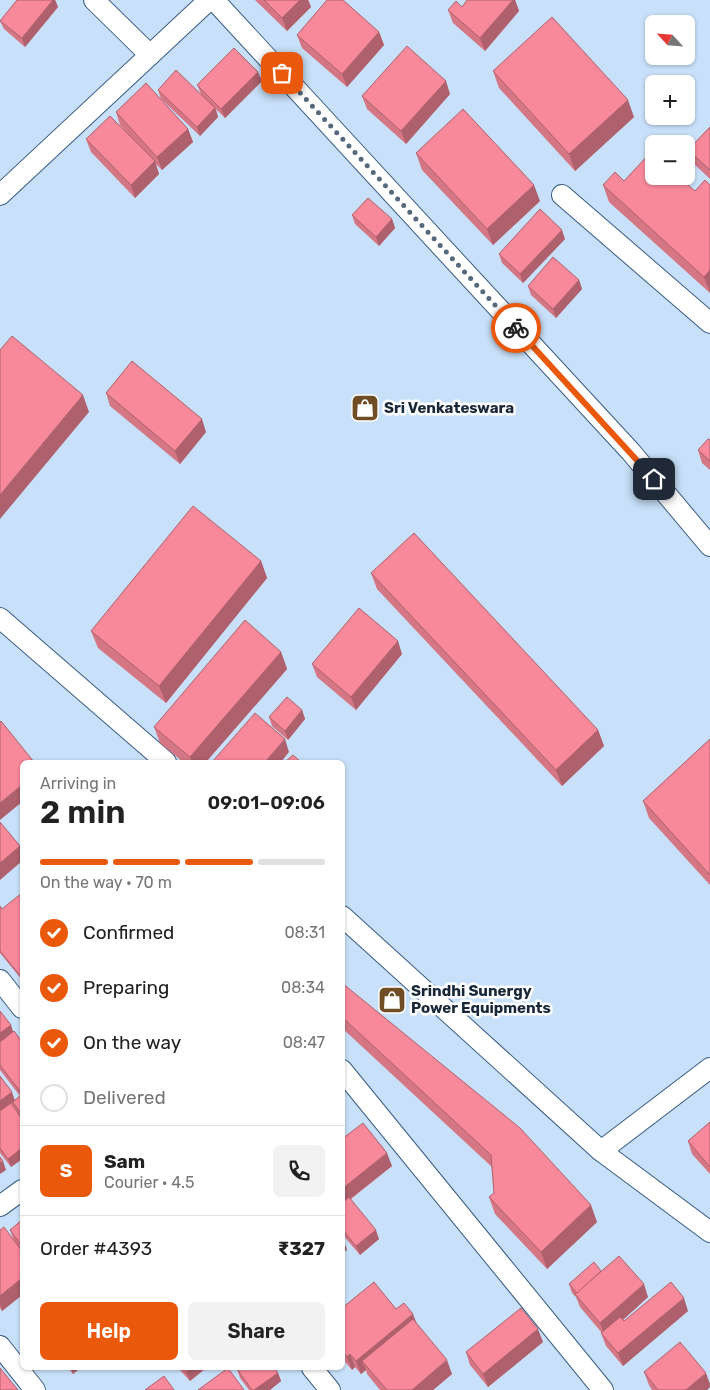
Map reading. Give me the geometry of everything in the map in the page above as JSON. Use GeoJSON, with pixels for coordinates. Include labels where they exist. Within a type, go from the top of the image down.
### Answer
{"type":"FeatureCollection","features":[{"type":"Feature","properties":{"kind":"street"},"geometry":{"type":"LineString","coordinates":[[94,0],[150,55]]}},
{"type":"Feature","properties":{"kind":"street"},"geometry":{"type":"LineString","coordinates":[[0,195],[208,0]]}},
{"type":"Feature","properties":{"kind":"street"},"geometry":{"type":"LineString","coordinates":[[214,0],[624,445],[710,546]]}},
{"type":"Feature","properties":{"kind":"street"},"geometry":{"type":"LineString","coordinates":[[562,195],[710,323]]}},
{"type":"Feature","properties":{"kind":"street"},"geometry":{"type":"LineString","coordinates":[[0,618],[164,760]]}},
{"type":"Feature","properties":{"kind":"street"},"geometry":{"type":"LineString","coordinates":[[345,919],[601,1151],[710,1232]]}},
{"type":"Feature","properties":{"kind":"street"},"geometry":{"type":"LineString","coordinates":[[0,980],[20,1005]]}},
{"type":"Feature","properties":{"kind":"street"},"geometry":{"type":"LineString","coordinates":[[601,1151],[710,1068]]}},
{"type":"Feature","properties":{"kind":"street"},"geometry":{"type":"LineString","coordinates":[[345,1074],[603,1390]]}},
{"type":"Feature","properties":{"kind":"street"},"geometry":{"type":"LineString","coordinates":[[0,1206],[20,1191]]}},
{"type":"Feature","properties":{"kind":"street"},"geometry":{"type":"LineString","coordinates":[[0,1346],[35,1390]]}},
{"type":"Feature","properties":{"kind":"street"},"geometry":{"type":"LineString","coordinates":[[314,1370],[330,1390]]}},
{"type":"Feature","properties":{"kind":"building"},"geometry":{"type":"Polygon","coordinates":[[[17,0],[53,0],[22,38],[0,21],[17,0]]]}},
{"type":"Feature","properties":{"kind":"building"},"geometry":{"type":"Polygon","coordinates":[[[264,0],[300,0],[282,18],[264,0]]]}},
{"type":"Feature","properties":{"kind":"building"},"geometry":{"type":"Polygon","coordinates":[[[327,0],[343,0],[379,32],[342,74],[297,35],[327,0]]]}},
{"type":"Feature","properties":{"kind":"building"},"geometry":{"type":"Polygon","coordinates":[[[467,0],[513,0],[480,38],[448,10],[456,1],[462,7],[467,0]]]}},
{"type":"Feature","properties":{"kind":"building"},"geometry":{"type":"Polygon","coordinates":[[[552,17],[628,100],[569,154],[493,71],[552,17]]]}},
{"type":"Feature","properties":{"kind":"building"},"geometry":{"type":"Polygon","coordinates":[[[407,46],[446,81],[401,131],[362,96],[407,46]]]}},
{"type":"Feature","properties":{"kind":"building"},"geometry":{"type":"Polygon","coordinates":[[[234,48],[258,72],[221,109],[197,85],[234,48]]]}},
{"type":"Feature","properties":{"kind":"building"},"geometry":{"type":"Polygon","coordinates":[[[176,70],[215,108],[197,127],[158,90],[176,70]]]}},
{"type":"Feature","properties":{"kind":"building"},"geometry":{"type":"Polygon","coordinates":[[[146,83],[188,129],[157,157],[116,112],[146,83]]]}},
{"type":"Feature","properties":{"kind":"building"},"geometry":{"type":"Polygon","coordinates":[[[463,109],[534,185],[487,229],[416,153],[463,109]]]}},
{"type":"Feature","properties":{"kind":"building"},"geometry":{"type":"Polygon","coordinates":[[[110,116],[155,161],[131,185],[86,139],[110,116]]]}},
{"type":"Feature","properties":{"kind":"building"},"geometry":{"type":"Polygon","coordinates":[[[710,127],[710,170],[695,156],[695,143],[710,127]]]}},
{"type":"Feature","properties":{"kind":"building"},"geometry":{"type":"Polygon","coordinates":[[[645,158],[645,185],[688,185],[695,191],[705,180],[710,185],[710,270],[704,277],[603,185],[615,172],[624,181],[645,158]]]}},
{"type":"Feature","properties":{"kind":"building"},"geometry":{"type":"Polygon","coordinates":[[[368,198],[392,219],[376,237],[352,215],[368,198]]]}},
{"type":"Feature","properties":{"kind":"building"},"geometry":{"type":"Polygon","coordinates":[[[540,209],[562,230],[520,274],[499,254],[540,209]]]}},
{"type":"Feature","properties":{"kind":"building"},"geometry":{"type":"Polygon","coordinates":[[[553,257],[579,280],[553,309],[528,286],[553,257]]]}},
{"type":"Feature","properties":{"kind":"building"},"geometry":{"type":"Polygon","coordinates":[[[12,336],[83,395],[0,495],[0,350],[12,336]]]}},
{"type":"Feature","properties":{"kind":"building"},"geometry":{"type":"Polygon","coordinates":[[[132,361],[202,419],[175,451],[106,393],[132,361]]]}},
{"type":"Feature","properties":{"kind":"building"},"geometry":{"type":"Polygon","coordinates":[[[708,439],[710,440],[710,461],[698,450],[708,439]]]}},
{"type":"Feature","properties":{"kind":"building"},"geometry":{"type":"Polygon","coordinates":[[[193,506],[261,561],[159,686],[91,631],[193,506]]]}},
{"type":"Feature","properties":{"kind":"building"},"geometry":{"type":"Polygon","coordinates":[[[414,533],[598,730],[556,770],[371,573],[414,533]]]}},
{"type":"Feature","properties":{"kind":"building"},"geometry":{"type":"Polygon","coordinates":[[[359,608],[398,641],[351,697],[312,664],[359,608]]]}},
{"type":"Feature","properties":{"kind":"building"},"geometry":{"type":"Polygon","coordinates":[[[245,620],[281,652],[190,757],[154,727],[245,620]]]}},
{"type":"Feature","properties":{"kind":"building"},"geometry":{"type":"Polygon","coordinates":[[[287,697],[302,710],[285,731],[269,717],[287,697]]]}},
{"type":"Feature","properties":{"kind":"building"},"geometry":{"type":"Polygon","coordinates":[[[255,713],[285,739],[267,760],[214,760],[255,713]]]}},
{"type":"Feature","properties":{"kind":"building"},"geometry":{"type":"Polygon","coordinates":[[[0,722],[32,760],[20,760],[20,787],[0,803],[0,722]]]}},
{"type":"Feature","properties":{"kind":"building"},"geometry":{"type":"Polygon","coordinates":[[[710,739],[710,875],[643,801],[710,739]]]}},
{"type":"Feature","properties":{"kind":"building"},"geometry":{"type":"Polygon","coordinates":[[[293,755],[299,760],[287,760],[293,755]]]}},
{"type":"Feature","properties":{"kind":"building"},"geometry":{"type":"Polygon","coordinates":[[[0,822],[20,846],[0,863],[0,822]]]}},
{"type":"Feature","properties":{"kind":"building"},"geometry":{"type":"Polygon","coordinates":[[[20,895],[20,976],[0,951],[0,906],[2,909],[20,895]]]}},
{"type":"Feature","properties":{"kind":"building"},"geometry":{"type":"Polygon","coordinates":[[[345,985],[520,1128],[591,1205],[541,1252],[489,1197],[494,1193],[491,1155],[345,1020],[345,985]]]}},
{"type":"Feature","properties":{"kind":"building"},"geometry":{"type":"Polygon","coordinates":[[[0,1011],[11,1025],[0,1033],[0,1011]]]}},
{"type":"Feature","properties":{"kind":"building"},"geometry":{"type":"Polygon","coordinates":[[[14,1031],[20,1039],[19,1090],[0,1065],[0,1042],[14,1031]]]}},
{"type":"Feature","properties":{"kind":"building"},"geometry":{"type":"Polygon","coordinates":[[[0,1076],[12,1092],[0,1101],[0,1076]]]}},
{"type":"Feature","properties":{"kind":"building"},"geometry":{"type":"Polygon","coordinates":[[[20,1096],[20,1112],[13,1102],[20,1096]]]}},
{"type":"Feature","properties":{"kind":"building"},"geometry":{"type":"Polygon","coordinates":[[[11,1103],[20,1116],[20,1150],[8,1159],[0,1148],[0,1111],[11,1103]]]}},
{"type":"Feature","properties":{"kind":"building"},"geometry":{"type":"Polygon","coordinates":[[[710,1122],[710,1167],[688,1141],[710,1122]]]}},
{"type":"Feature","properties":{"kind":"building"},"geometry":{"type":"Polygon","coordinates":[[[363,1123],[387,1153],[345,1187],[345,1137],[363,1123]]]}},
{"type":"Feature","properties":{"kind":"building"},"geometry":{"type":"Polygon","coordinates":[[[349,1197],[376,1230],[356,1246],[345,1233],[345,1200],[349,1197]]]}},
{"type":"Feature","properties":{"kind":"building"},"geometry":{"type":"Polygon","coordinates":[[[20,1222],[20,1243],[10,1230],[20,1222]]]}},
{"type":"Feature","properties":{"kind":"building"},"geometry":{"type":"Polygon","coordinates":[[[4,1227],[20,1248],[20,1280],[0,1296],[0,1230],[4,1227]]]}},
{"type":"Feature","properties":{"kind":"building"},"geometry":{"type":"Polygon","coordinates":[[[619,1256],[644,1284],[600,1323],[575,1294],[619,1256]]]}},
{"type":"Feature","properties":{"kind":"building"},"geometry":{"type":"Polygon","coordinates":[[[594,1262],[601,1271],[577,1293],[569,1284],[594,1262]]]}},
{"type":"Feature","properties":{"kind":"building"},"geometry":{"type":"Polygon","coordinates":[[[374,1282],[396,1309],[404,1303],[413,1314],[356,1361],[350,1354],[347,1357],[345,1355],[345,1306],[374,1282]]]}},
{"type":"Feature","properties":{"kind":"building"},"geometry":{"type":"Polygon","coordinates":[[[671,1282],[684,1298],[618,1353],[601,1333],[620,1317],[624,1321],[671,1282]]]}},
{"type":"Feature","properties":{"kind":"building"},"geometry":{"type":"Polygon","coordinates":[[[521,1308],[538,1329],[483,1374],[466,1352],[521,1308]]]}},
{"type":"Feature","properties":{"kind":"building"},"geometry":{"type":"Polygon","coordinates":[[[413,1319],[447,1360],[412,1390],[387,1390],[362,1361],[413,1319]]]}},
{"type":"Feature","properties":{"kind":"building"},"geometry":{"type":"Polygon","coordinates":[[[680,1342],[706,1373],[686,1390],[658,1390],[644,1372],[680,1342]]]}},
{"type":"Feature","properties":{"kind":"building"},"geometry":{"type":"Polygon","coordinates":[[[0,1368],[18,1390],[0,1390],[0,1368]]]}},
{"type":"Feature","properties":{"kind":"building"},"geometry":{"type":"Polygon","coordinates":[[[225,1370],[229,1370],[244,1390],[198,1390],[225,1370]]]}},
{"type":"Feature","properties":{"kind":"building"},"geometry":{"type":"Polygon","coordinates":[[[238,1370],[276,1370],[278,1373],[254,1390],[252,1390],[238,1370]]]}},
{"type":"Feature","properties":{"kind":"building"},"geometry":{"type":"Polygon","coordinates":[[[164,1376],[174,1390],[145,1390],[164,1376]]]}},
{"type":"Feature","properties":{"kind":"way so far"},"geometry":{"type":"LineString","coordinates":[[282,73],[516,328]]}},
{"type":"Feature","properties":{"kind":"place","name":"Sri Venkateswara"},"geometry":{"type":"Point","coordinates":[365,408]}},
{"type":"Feature","properties":{"kind":"place","name":"Srindhi Sunergy Power Equipments"},"geometry":{"type":"Point","coordinates":[392,1000]}},
{"type":"Feature","properties":{"kind":"route"},"geometry":{"type":"LineString","coordinates":[[516,328],[654,479]]}}]}
